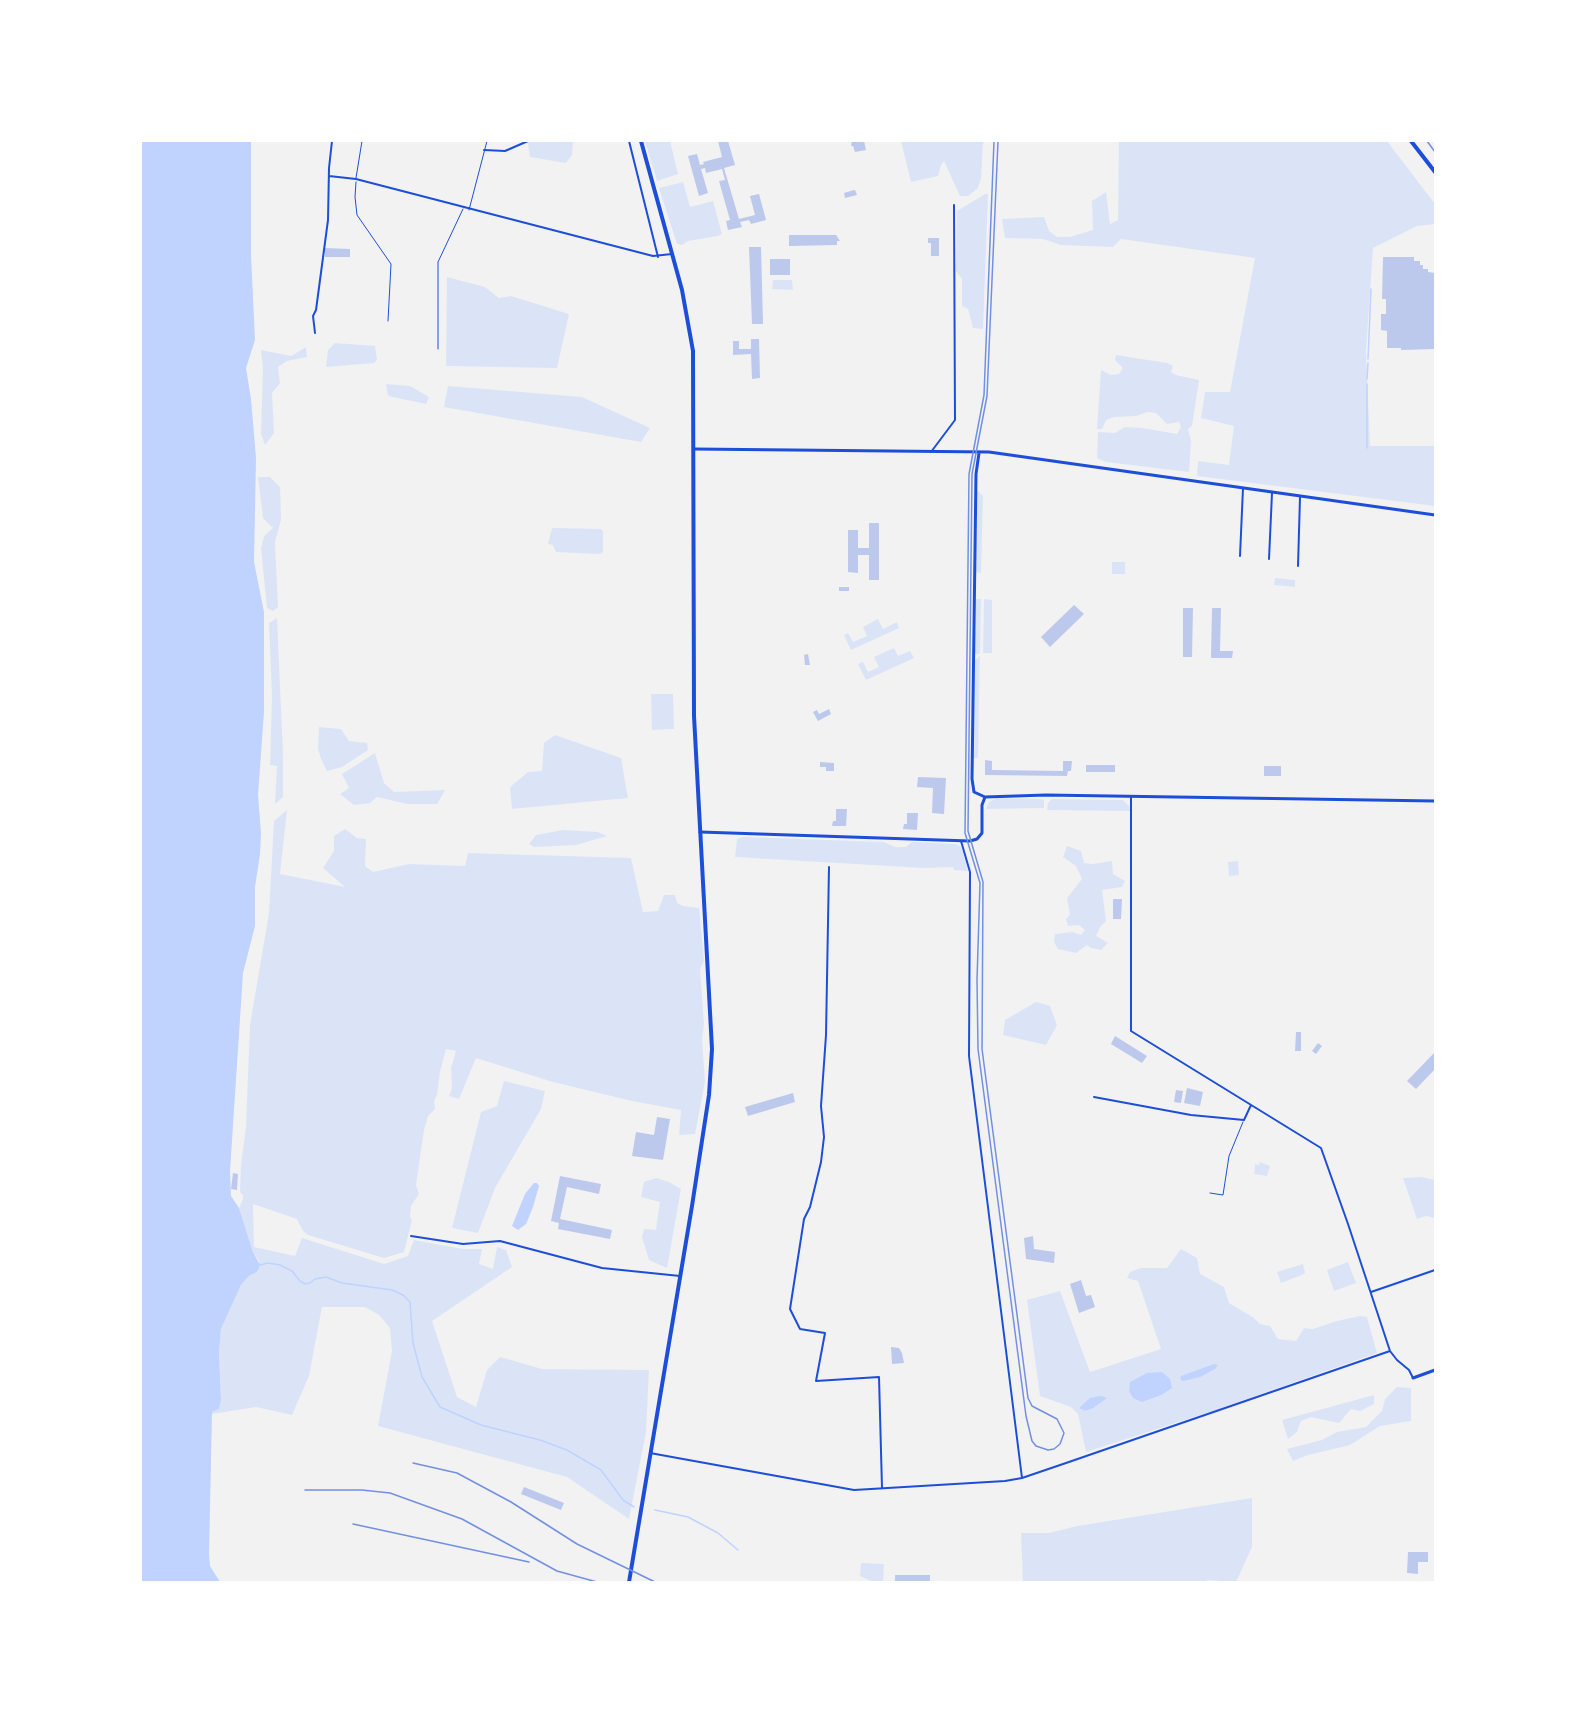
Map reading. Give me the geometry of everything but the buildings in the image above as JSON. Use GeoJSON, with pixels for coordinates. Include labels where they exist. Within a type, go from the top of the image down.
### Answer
{"type":"FeatureCollection","features":[{"type":"Feature","properties":{"kind":"main road"},"geometry":{"type":"LineString","coordinates":[[629,1582],[709,1095],[712,1049],[694,716],[693,351],[687,312],[673,254],[641,141]]}},
{"type":"Feature","properties":{"kind":"main road"},"geometry":{"type":"LineString","coordinates":[[1411,141],[1435,172]]}},
{"type":"Feature","properties":{"kind":"street"},"geometry":{"type":"LineString","coordinates":[[315,333],[313,316],[316,310],[328,220],[332,141]]}},
{"type":"Feature","properties":{"kind":"street"},"geometry":{"type":"LineString","coordinates":[[484,150],[505,151],[528,141]]}},
{"type":"Feature","properties":{"kind":"street"},"geometry":{"type":"LineString","coordinates":[[629,141],[658,257]]}},
{"type":"Feature","properties":{"kind":"street"},"geometry":{"type":"LineString","coordinates":[[329,176],[356,179],[658,257],[673,254]]}},
{"type":"Feature","properties":{"kind":"street"},"geometry":{"type":"LineString","coordinates":[[931,452],[954,420],[954,206]]}},
{"type":"Feature","properties":{"kind":"street"},"geometry":{"type":"LineString","coordinates":[[694,450],[989,452],[1435,515]]}},
{"type":"Feature","properties":{"kind":"street"},"geometry":{"type":"LineString","coordinates":[[980,452],[976,484],[972,779],[974,792],[985,797],[1435,801]]}},
{"type":"Feature","properties":{"kind":"street"},"geometry":{"type":"LineString","coordinates":[[1240,556],[1244,488]]}},
{"type":"Feature","properties":{"kind":"street"},"geometry":{"type":"LineString","coordinates":[[1269,559],[1272,492]]}},
{"type":"Feature","properties":{"kind":"street"},"geometry":{"type":"LineString","coordinates":[[1298,566],[1300,496]]}},
{"type":"Feature","properties":{"kind":"street"},"geometry":{"type":"LineString","coordinates":[[700,832],[974,840],[982,833],[982,805],[985,797]]}},
{"type":"Feature","properties":{"kind":"street"},"geometry":{"type":"LineString","coordinates":[[1131,797],[1131,1031],[1320,1148],[1390,1351],[1409,1370],[1413,1378],[1435,1370]]}},
{"type":"Feature","properties":{"kind":"street"},"geometry":{"type":"LineString","coordinates":[[961,841],[970,873],[969,1056],[1022,1478]]}},
{"type":"Feature","properties":{"kind":"street"},"geometry":{"type":"LineString","coordinates":[[829,867],[826,1035],[821,1096],[824,1137],[821,1162],[810,1207],[804,1220],[790,1309],[800,1329],[825,1333],[816,1381],[879,1377],[882,1488]]}},
{"type":"Feature","properties":{"kind":"street"},"geometry":{"type":"LineString","coordinates":[[1094,1097],[1191,1115],[1244,1120],[1251,1105]]}},
{"type":"Feature","properties":{"kind":"street"},"geometry":{"type":"LineString","coordinates":[[411,1236],[463,1244],[500,1241],[602,1268],[680,1276]]}},
{"type":"Feature","properties":{"kind":"street"},"geometry":{"type":"LineString","coordinates":[[1371,1292],[1435,1270]]}},
{"type":"Feature","properties":{"kind":"street"},"geometry":{"type":"LineString","coordinates":[[650,1453],[854,1490],[1005,1481],[1022,1478],[1390,1351]]}},
{"type":"Feature","properties":{"kind":"lane"},"geometry":{"type":"LineString","coordinates":[[362,141],[356,179],[357,215],[391,264],[388,321]]}},
{"type":"Feature","properties":{"kind":"lane"},"geometry":{"type":"LineString","coordinates":[[469,210],[487,141]]}},
{"type":"Feature","properties":{"kind":"lane"},"geometry":{"type":"LineString","coordinates":[[438,349],[438,262],[464,207]]}},
{"type":"Feature","properties":{"kind":"lane"},"geometry":{"type":"LineString","coordinates":[[1210,1193],[1223,1196],[1229,1156],[1244,1120]]}},
{"type":"Feature","properties":{"kind":"shaded area"},"geometry":{"type":"Polygon","coordinates":[[[531,141],[573,141],[572,155],[566,163],[530,157],[528,143],[531,141]]]}},
{"type":"Feature","properties":{"kind":"shaded area"},"geometry":{"type":"Polygon","coordinates":[[[645,141],[670,141],[678,174],[657,181],[645,141]]]}},
{"type":"Feature","properties":{"kind":"shaded area"},"geometry":{"type":"Polygon","coordinates":[[[901,141],[983,141],[981,178],[978,188],[968,196],[960,196],[944,161],[938,176],[911,182],[901,141]]]}},
{"type":"Feature","properties":{"kind":"shaded area"},"geometry":{"type":"Polygon","coordinates":[[[1119,141],[1387,141],[1435,204],[1435,224],[1417,226],[1373,248],[1366,352],[1370,446],[1435,446],[1435,506],[1197,476],[1198,461],[1229,465],[1234,426],[1201,418],[1205,392],[1230,392],[1255,258],[1121,239],[1113,247],[1061,245],[1043,239],[1005,238],[1002,219],[1044,217],[1049,231],[1057,237],[1070,237],[1093,230],[1092,201],[1106,192],[1110,224],[1118,220],[1119,141]]]}},
{"type":"Feature","properties":{"kind":"shaded area"},"geometry":{"type":"Polygon","coordinates":[[[683,182],[690,207],[713,201],[722,234],[688,241],[682,245],[677,244],[659,188],[683,182]]]}},
{"type":"Feature","properties":{"kind":"shaded area"},"geometry":{"type":"Polygon","coordinates":[[[988,194],[983,329],[973,328],[968,309],[962,306],[962,279],[956,271],[957,211],[988,194]]]}},
{"type":"Feature","properties":{"kind":"shaded area"},"geometry":{"type":"Polygon","coordinates":[[[447,277],[485,287],[499,298],[511,296],[569,314],[557,368],[446,366],[447,277]]]}},
{"type":"Feature","properties":{"kind":"shaded area"},"geometry":{"type":"Polygon","coordinates":[[[773,280],[792,280],[793,290],[772,289],[773,280]]]}},
{"type":"Feature","properties":{"kind":"shaded area"},"geometry":{"type":"Polygon","coordinates":[[[335,343],[375,346],[377,360],[374,363],[326,367],[328,350],[335,343]]]}},
{"type":"Feature","properties":{"kind":"shaded area"},"geometry":{"type":"Polygon","coordinates":[[[306,347],[307,357],[287,361],[278,367],[280,383],[272,393],[274,433],[265,445],[261,434],[263,369],[261,350],[291,356],[306,347]]]}},
{"type":"Feature","properties":{"kind":"shaded area"},"geometry":{"type":"Polygon","coordinates":[[[1116,355],[1167,363],[1173,366],[1171,372],[1176,375],[1199,380],[1192,426],[1188,429],[1191,441],[1189,472],[1106,462],[1097,458],[1098,432],[1115,433],[1125,427],[1177,434],[1181,427],[1179,422],[1167,424],[1156,413],[1148,412],[1136,416],[1114,417],[1106,420],[1102,429],[1097,429],[1101,370],[1111,375],[1119,374],[1123,368],[1115,360],[1116,355]]]}},
{"type":"Feature","properties":{"kind":"shaded area"},"geometry":{"type":"Polygon","coordinates":[[[386,384],[410,386],[429,397],[426,404],[388,396],[386,384]]]}},
{"type":"Feature","properties":{"kind":"shaded area"},"geometry":{"type":"Polygon","coordinates":[[[448,386],[582,397],[650,428],[641,442],[444,407],[448,386]]]}},
{"type":"Feature","properties":{"kind":"shaded area"},"geometry":{"type":"Polygon","coordinates":[[[258,477],[270,477],[280,487],[281,520],[275,542],[278,607],[273,611],[267,608],[261,548],[264,536],[273,528],[263,518],[258,477]]]}},
{"type":"Feature","properties":{"kind":"shaded area"},"geometry":{"type":"Polygon","coordinates":[[[977,490],[983,496],[981,573],[976,572],[977,490]]]}},
{"type":"Feature","properties":{"kind":"shaded area"},"geometry":{"type":"Polygon","coordinates":[[[552,528],[601,529],[603,531],[603,552],[600,554],[556,552],[553,545],[548,544],[552,528]]]}},
{"type":"Feature","properties":{"kind":"shaded area"},"geometry":{"type":"Polygon","coordinates":[[[1112,562],[1125,562],[1125,574],[1112,574],[1112,562]]]}},
{"type":"Feature","properties":{"kind":"shaded area"},"geometry":{"type":"Polygon","coordinates":[[[1275,578],[1295,580],[1295,587],[1274,585],[1275,578]]]}},
{"type":"Feature","properties":{"kind":"shaded area"},"geometry":{"type":"Polygon","coordinates":[[[976,599],[981,599],[980,654],[975,654],[976,599]]]}},
{"type":"Feature","properties":{"kind":"shaded area"},"geometry":{"type":"Polygon","coordinates":[[[984,599],[992,600],[992,653],[983,653],[984,599]]]}},
{"type":"Feature","properties":{"kind":"shaded area"},"geometry":{"type":"Polygon","coordinates":[[[277,618],[283,797],[275,804],[277,766],[270,765],[272,697],[269,623],[277,618]]]}},
{"type":"Feature","properties":{"kind":"shaded area"},"geometry":{"type":"Polygon","coordinates":[[[878,619],[883,629],[897,622],[899,628],[851,650],[844,635],[848,633],[853,642],[867,636],[863,627],[878,619]]]}},
{"type":"Feature","properties":{"kind":"shaded area"},"geometry":{"type":"Polygon","coordinates":[[[894,648],[898,656],[910,651],[914,658],[866,680],[858,664],[863,662],[868,672],[879,667],[874,657],[894,648]]]}},
{"type":"Feature","properties":{"kind":"shaded area"},"geometry":{"type":"Polygon","coordinates":[[[980,656],[978,758],[974,758],[975,660],[980,656]]]}},
{"type":"Feature","properties":{"kind":"shaded area"},"geometry":{"type":"Polygon","coordinates":[[[651,694],[673,694],[674,729],[652,730],[651,694]]]}},
{"type":"Feature","properties":{"kind":"shaded area"},"geometry":{"type":"Polygon","coordinates":[[[319,727],[341,729],[349,741],[367,743],[368,750],[342,767],[327,771],[318,749],[319,727]]]}},
{"type":"Feature","properties":{"kind":"shaded area"},"geometry":{"type":"Polygon","coordinates":[[[555,735],[621,758],[628,798],[512,809],[510,787],[528,772],[542,771],[544,743],[555,735]]]}},
{"type":"Feature","properties":{"kind":"shaded area"},"geometry":{"type":"Polygon","coordinates":[[[375,753],[384,783],[394,792],[445,790],[437,804],[407,804],[377,797],[370,803],[354,805],[340,794],[349,788],[342,774],[375,753]]]}},
{"type":"Feature","properties":{"kind":"shaded area"},"geometry":{"type":"Polygon","coordinates":[[[997,798],[1040,799],[1044,800],[1044,808],[986,809],[989,802],[997,798]]]}},
{"type":"Feature","properties":{"kind":"shaded area"},"geometry":{"type":"Polygon","coordinates":[[[1052,799],[1123,800],[1129,806],[1130,811],[1047,810],[1048,803],[1052,799]]]}},
{"type":"Feature","properties":{"kind":"shaded area"},"geometry":{"type":"Polygon","coordinates":[[[287,810],[280,874],[345,887],[323,868],[334,851],[334,836],[345,829],[357,838],[366,839],[365,866],[373,872],[409,864],[465,866],[468,853],[631,858],[643,912],[658,911],[664,895],[675,895],[677,903],[699,908],[704,961],[700,969],[705,1082],[695,1134],[679,1135],[681,1110],[553,1082],[476,1058],[459,1099],[449,1096],[452,1088],[451,1068],[456,1051],[446,1049],[434,1101],[435,1109],[428,1116],[424,1130],[416,1185],[419,1194],[411,1206],[410,1218],[412,1220],[404,1252],[384,1258],[308,1235],[303,1231],[297,1219],[253,1204],[254,1247],[295,1256],[302,1238],[384,1264],[408,1256],[414,1240],[463,1249],[482,1249],[479,1264],[493,1269],[497,1247],[506,1250],[512,1267],[432,1321],[457,1397],[476,1407],[487,1370],[500,1357],[542,1369],[649,1370],[646,1432],[629,1519],[567,1477],[378,1426],[392,1351],[390,1328],[379,1315],[365,1307],[322,1307],[309,1376],[292,1415],[256,1407],[212,1414],[219,1409],[221,1400],[219,1353],[221,1329],[241,1285],[249,1276],[257,1272],[259,1261],[253,1252],[239,1208],[243,1199],[240,1192],[241,1165],[246,1127],[250,1025],[269,913],[274,821],[287,810]]]}},
{"type":"Feature","properties":{"kind":"shaded area"},"geometry":{"type":"Polygon","coordinates":[[[563,830],[598,832],[607,836],[576,845],[534,847],[529,844],[536,835],[563,830]]]}},
{"type":"Feature","properties":{"kind":"shaded area"},"geometry":{"type":"Polygon","coordinates":[[[744,837],[884,842],[895,847],[906,847],[912,842],[955,844],[960,846],[963,852],[968,871],[954,870],[953,867],[924,868],[735,857],[737,839],[744,837]]]}},
{"type":"Feature","properties":{"kind":"shaded area"},"geometry":{"type":"Polygon","coordinates":[[[1067,846],[1081,851],[1084,863],[1112,861],[1113,874],[1125,881],[1122,887],[1102,890],[1106,921],[1096,936],[1108,943],[1101,950],[1087,945],[1076,953],[1058,949],[1054,942],[1055,934],[1073,932],[1081,935],[1085,930],[1079,925],[1068,926],[1066,919],[1070,915],[1067,898],[1082,879],[1076,866],[1063,857],[1067,846]]]}},
{"type":"Feature","properties":{"kind":"shaded area"},"geometry":{"type":"Polygon","coordinates":[[[1238,861],[1239,875],[1229,876],[1228,862],[1238,861]]]}},
{"type":"Feature","properties":{"kind":"shaded area"},"geometry":{"type":"Polygon","coordinates":[[[1036,1002],[1050,1006],[1057,1025],[1046,1045],[1003,1035],[1005,1020],[1036,1002]]]}},
{"type":"Feature","properties":{"kind":"shaded area"},"geometry":{"type":"Polygon","coordinates":[[[504,1081],[545,1091],[541,1109],[495,1188],[478,1233],[452,1228],[481,1112],[497,1106],[504,1081]]]}},
{"type":"Feature","properties":{"kind":"shaded area"},"geometry":{"type":"Polygon","coordinates":[[[1260,1162],[1270,1166],[1267,1176],[1254,1174],[1255,1164],[1259,1165],[1260,1162]]]}},
{"type":"Feature","properties":{"kind":"shaded area"},"geometry":{"type":"Polygon","coordinates":[[[1421,1177],[1435,1180],[1435,1218],[1426,1216],[1417,1219],[1403,1178],[1421,1177]]]}},
{"type":"Feature","properties":{"kind":"shaded area"},"geometry":{"type":"Polygon","coordinates":[[[656,1178],[681,1189],[667,1268],[649,1260],[642,1237],[644,1229],[656,1230],[660,1202],[641,1197],[644,1182],[656,1178]]]}},
{"type":"Feature","properties":{"kind":"shaded area"},"geometry":{"type":"Polygon","coordinates":[[[1181,1249],[1197,1258],[1200,1274],[1224,1287],[1229,1303],[1260,1324],[1270,1326],[1278,1339],[1296,1341],[1304,1328],[1313,1329],[1360,1316],[1367,1317],[1377,1353],[1216,1410],[1086,1452],[1078,1414],[1071,1407],[1040,1396],[1027,1300],[1060,1291],[1090,1372],[1161,1349],[1138,1281],[1127,1278],[1130,1272],[1141,1268],[1167,1268],[1181,1249]]]}},
{"type":"Feature","properties":{"kind":"shaded area"},"geometry":{"type":"Polygon","coordinates":[[[1348,1262],[1356,1283],[1334,1291],[1327,1270],[1348,1262]]]}},
{"type":"Feature","properties":{"kind":"shaded area"},"geometry":{"type":"Polygon","coordinates":[[[1303,1264],[1304,1274],[1281,1283],[1277,1272],[1303,1264]]]}},
{"type":"Feature","properties":{"kind":"shaded area"},"geometry":{"type":"Polygon","coordinates":[[[1397,1387],[1411,1388],[1411,1421],[1380,1426],[1350,1445],[1293,1461],[1287,1449],[1322,1440],[1337,1432],[1366,1427],[1382,1411],[1385,1399],[1397,1387]]]}},
{"type":"Feature","properties":{"kind":"shaded area"},"geometry":{"type":"Polygon","coordinates":[[[1374,1395],[1374,1404],[1360,1411],[1351,1409],[1339,1423],[1311,1417],[1301,1421],[1297,1432],[1288,1439],[1282,1420],[1374,1395]]]}},
{"type":"Feature","properties":{"kind":"shaded area"},"geometry":{"type":"Polygon","coordinates":[[[1252,1498],[1252,1547],[1236,1582],[1207,1580],[1206,1582],[1023,1582],[1021,1533],[1049,1533],[1077,1526],[1252,1498]]]}},
{"type":"Feature","properties":{"kind":"shaded area"},"geometry":{"type":"Polygon","coordinates":[[[861,1563],[884,1564],[883,1582],[873,1582],[860,1576],[861,1563]]]}},
{"type":"Feature","properties":{"kind":"water"},"geometry":{"type":"Polygon","coordinates":[[[141,141],[251,141],[251,255],[255,340],[246,368],[256,458],[254,562],[264,612],[264,712],[258,795],[261,833],[255,887],[255,926],[243,973],[230,1171],[231,1196],[239,1208],[253,1252],[260,1265],[257,1272],[249,1276],[241,1285],[221,1329],[219,1353],[221,1400],[219,1409],[212,1412],[209,1554],[210,1566],[220,1582],[141,1582],[141,141]]]}},
{"type":"Feature","properties":{"kind":"water"},"geometry":{"type":"Polygon","coordinates":[[[534,1183],[539,1186],[533,1207],[526,1224],[518,1230],[512,1226],[525,1194],[534,1183]]]}},
{"type":"Feature","properties":{"kind":"water"},"geometry":{"type":"Polygon","coordinates":[[[1214,1364],[1218,1365],[1215,1369],[1200,1377],[1183,1381],[1180,1379],[1181,1376],[1214,1364]]]}},
{"type":"Feature","properties":{"kind":"water"},"geometry":{"type":"Polygon","coordinates":[[[1162,1372],[1170,1379],[1172,1388],[1142,1402],[1133,1398],[1129,1391],[1130,1382],[1147,1373],[1162,1372]]]}},
{"type":"Feature","properties":{"kind":"water"},"geometry":{"type":"Polygon","coordinates":[[[1101,1396],[1107,1398],[1093,1408],[1085,1411],[1079,1408],[1090,1398],[1101,1396]]]}},
{"type":"Feature","properties":{"kind":"waterway"},"geometry":{"type":"LineString","coordinates":[[1368,359],[1371,289]]}},
{"type":"Feature","properties":{"kind":"waterway"},"geometry":{"type":"LineString","coordinates":[[1367,379],[1368,363]]}},
{"type":"Feature","properties":{"kind":"waterway"},"geometry":{"type":"LineString","coordinates":[[1367,384],[1367,448]]}},
{"type":"Feature","properties":{"kind":"waterway"},"geometry":{"type":"LineString","coordinates":[[260,1265],[268,1263],[280,1265],[292,1271],[305,1284],[326,1277],[342,1283],[392,1290],[403,1295],[410,1302],[413,1343],[422,1377],[440,1407],[481,1425],[540,1440],[567,1450],[601,1470],[623,1500],[634,1507]]}},
{"type":"Feature","properties":{"kind":"waterway"},"geometry":{"type":"LineString","coordinates":[[655,1510],[688,1517],[718,1533],[738,1550]]}},
{"type":"Feature","properties":{"kind":"tram line"},"geometry":{"type":"LineString","coordinates":[[994,141],[984,395],[969,474],[965,833],[980,883],[977,980],[978,1049],[1026,1416],[1032,1441],[1036,1446],[1048,1450],[1060,1444],[1064,1433],[1057,1419],[1032,1406],[1028,1398],[982,1049],[983,882],[968,831],[972,474],[987,396],[998,141]]}},
{"type":"Feature","properties":{"kind":"tram line"},"geometry":{"type":"LineString","coordinates":[[1427,141],[1435,152]]}},
{"type":"Feature","properties":{"kind":"railway"},"geometry":{"type":"LineString","coordinates":[[413,1463],[457,1473],[511,1502],[577,1544],[655,1582]]}},
{"type":"Feature","properties":{"kind":"railway"},"geometry":{"type":"LineString","coordinates":[[305,1490],[362,1490],[390,1493],[462,1519],[557,1571],[597,1582]]}},
{"type":"Feature","properties":{"kind":"railway"},"geometry":{"type":"LineString","coordinates":[[353,1524],[529,1562]]}}]}
